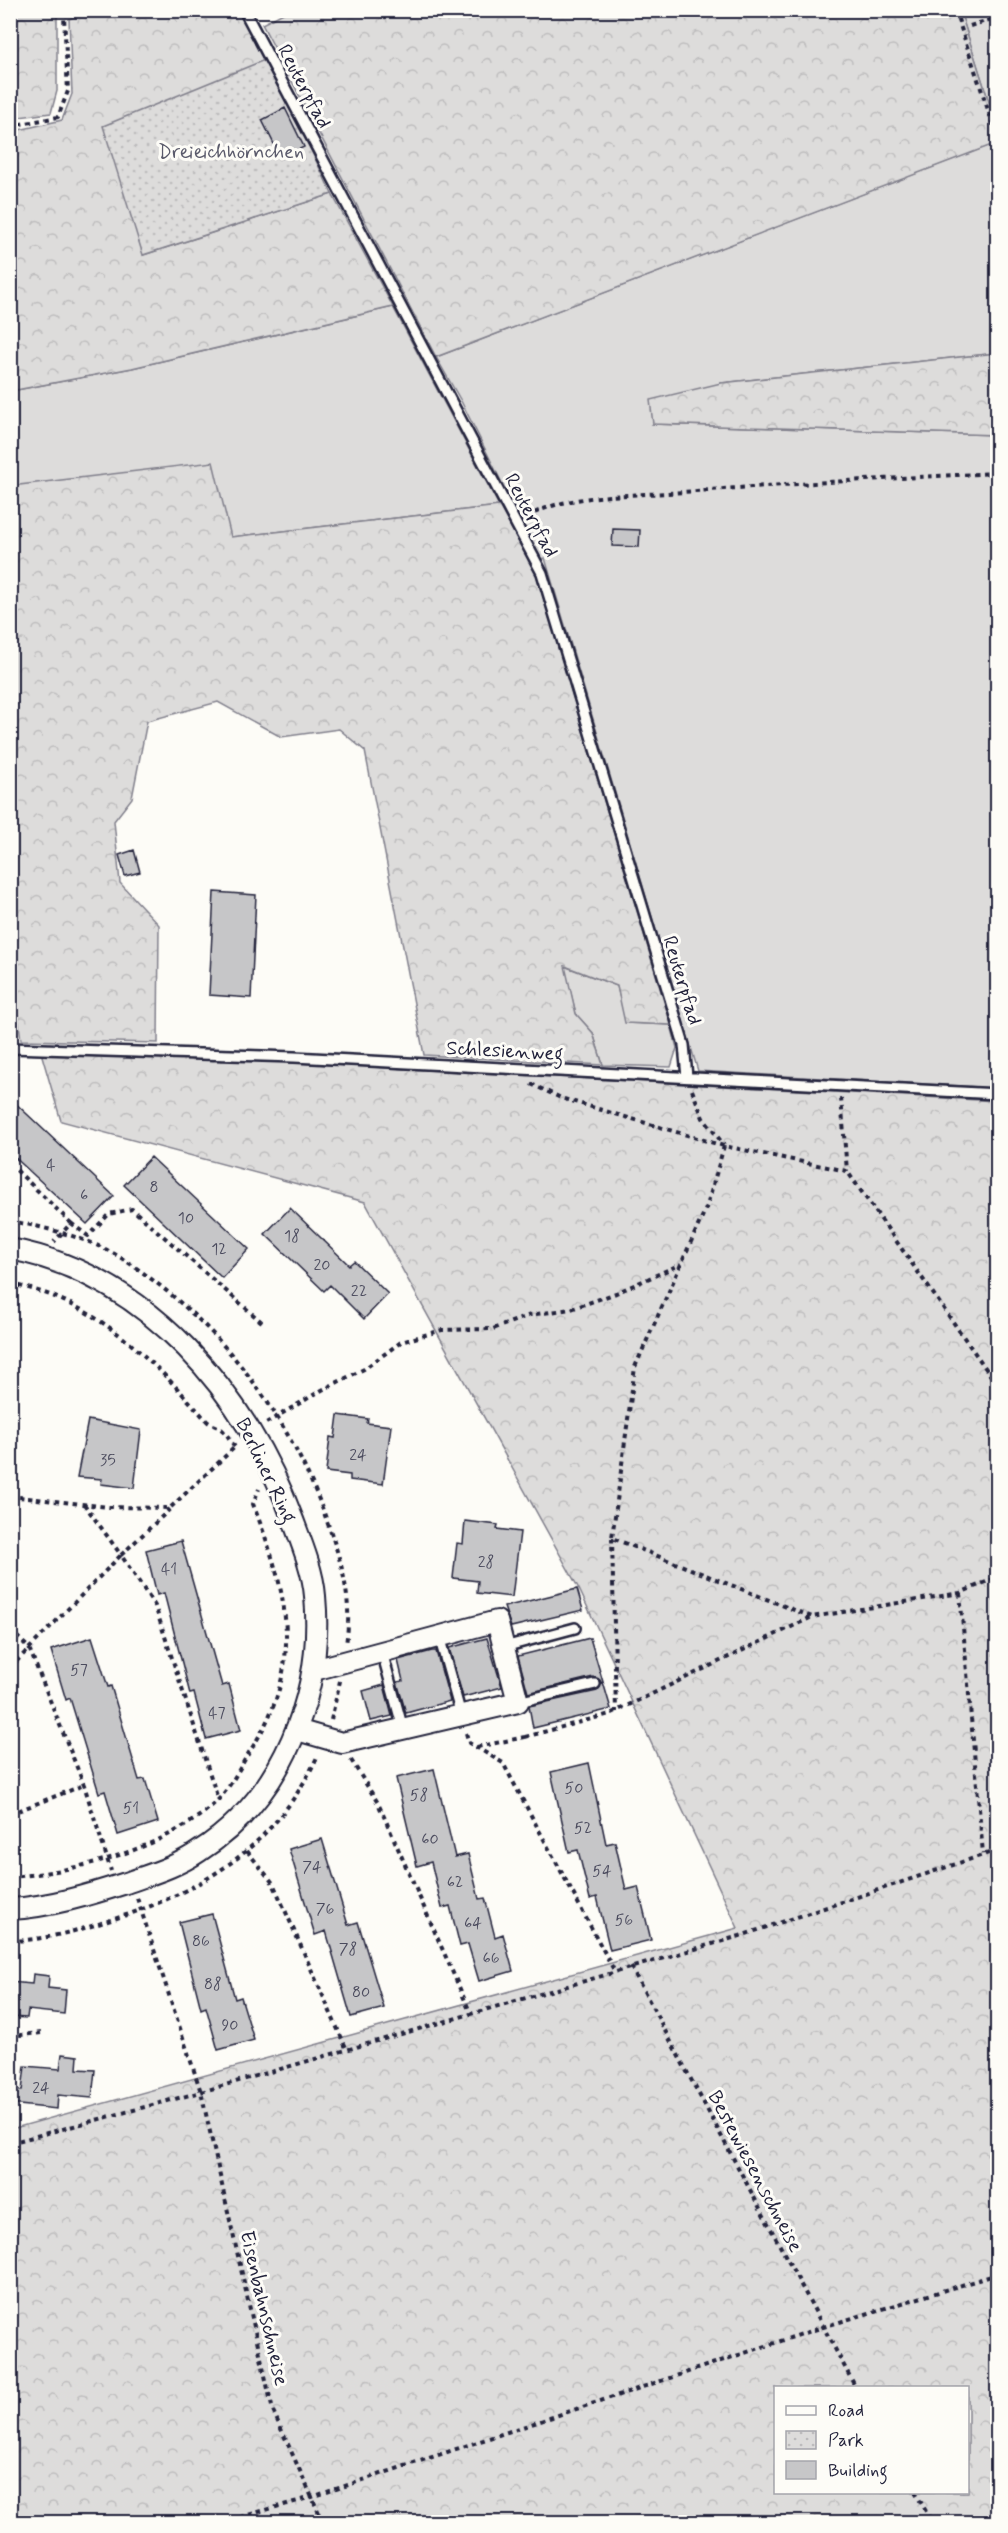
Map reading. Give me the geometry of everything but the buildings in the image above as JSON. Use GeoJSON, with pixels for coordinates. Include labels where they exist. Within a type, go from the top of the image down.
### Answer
{"type":"FeatureCollection","features":[{"type":"Feature","properties":{"kind":"street","name":"Berliner Ring"},"geometry":{"type":"LineString","coordinates":[[10,1249],[42,1256],[113,1289],[165,1327],[214,1376],[252,1432],[282,1491],[312,1581],[318,1629],[314,1670],[297,1730],[268,1781],[243,1815],[224,1833],[198,1852],[166,1869],[116,1886],[53,1902],[10,1909]]}},
{"type":"Feature","properties":{"kind":"street"},"geometry":{"type":"LineString","coordinates":[[297,1730],[342,1743],[518,1702],[497,1621],[314,1670]]}},
{"type":"Feature","properties":{"kind":"lane","name":"Reuterpfad"},"geometry":{"type":"LineString","coordinates":[[244,10],[542,573],[684,1045],[687,1077]]}},
{"type":"Feature","properties":{"kind":"lane","name":"Schlesienweg"},"geometry":{"type":"LineString","coordinates":[[10,1048],[294,1057],[998,1094]]}},
{"type":"Feature","properties":{"kind":"lane"},"geometry":{"type":"LineString","coordinates":[[504,1647],[575,1628]]}},
{"type":"Feature","properties":{"kind":"lane"},"geometry":{"type":"LineString","coordinates":[[439,1636],[461,1715]]}},
{"type":"Feature","properties":{"kind":"lane"},"geometry":{"type":"LineString","coordinates":[[382,1652],[403,1729]]}},
{"type":"Feature","properties":{"kind":"lane"},"geometry":{"type":"LineString","coordinates":[[518,1702],[595,1684]]}},
{"type":"Feature","properties":{"kind":"path"},"geometry":{"type":"LineString","coordinates":[[10,126],[58,117],[68,91],[64,16],[76,10]]}},
{"type":"Feature","properties":{"kind":"path"},"geometry":{"type":"LineString","coordinates":[[955,10],[998,140]]}},
{"type":"Feature","properties":{"kind":"path"},"geometry":{"type":"LineString","coordinates":[[970,26],[998,17]]}},
{"type":"Feature","properties":{"kind":"path"},"geometry":{"type":"LineString","coordinates":[[516,523],[543,507],[591,499],[849,480],[998,473]]}},
{"type":"Feature","properties":{"kind":"path"},"geometry":{"type":"LineString","coordinates":[[507,1068],[518,1078],[561,1098],[724,1146],[847,1172]]}},
{"type":"Feature","properties":{"kind":"path"},"geometry":{"type":"LineString","coordinates":[[687,1077],[703,1118],[724,1146]]}},
{"type":"Feature","properties":{"kind":"path"},"geometry":{"type":"LineString","coordinates":[[840,1086],[847,1172],[998,1386]]}},
{"type":"Feature","properties":{"kind":"path"},"geometry":{"type":"LineString","coordinates":[[616,1712],[612,1538],[635,1367],[707,1206],[724,1146]]}},
{"type":"Feature","properties":{"kind":"path"},"geometry":{"type":"LineString","coordinates":[[10,1164],[71,1223],[88,1236],[109,1214],[132,1209],[264,1324]]}},
{"type":"Feature","properties":{"kind":"path"},"geometry":{"type":"LineString","coordinates":[[42,1256],[71,1223]]}},
{"type":"Feature","properties":{"kind":"path"},"geometry":{"type":"LineString","coordinates":[[277,1417],[322,1390],[364,1369],[401,1342],[442,1330],[494,1329],[530,1315],[571,1309],[616,1293],[681,1264]]}},
{"type":"Feature","properties":{"kind":"path"},"geometry":{"type":"LineString","coordinates":[[10,1284],[57,1296],[89,1313],[120,1334],[161,1369],[208,1423],[222,1429],[241,1457]]}},
{"type":"Feature","properties":{"kind":"path"},"geometry":{"type":"LineString","coordinates":[[253,1380],[289,1434],[319,1496],[340,1555],[349,1604],[343,1662],[334,1710],[324,1738]]}},
{"type":"Feature","properties":{"kind":"path"},"geometry":{"type":"LineString","coordinates":[[10,1668],[120,1555],[252,1432]]}},
{"type":"Feature","properties":{"kind":"path"},"geometry":{"type":"LineString","coordinates":[[10,1877],[58,1871],[107,1858],[164,1837],[190,1822],[218,1800],[269,1722],[282,1684],[286,1653],[285,1619],[277,1570],[253,1504],[261,1486]]}},
{"type":"Feature","properties":{"kind":"path"},"geometry":{"type":"LineString","coordinates":[[10,1496],[109,1507],[170,1508]]}},
{"type":"Feature","properties":{"kind":"path"},"geometry":{"type":"LineString","coordinates":[[83,1503],[155,1606],[218,1800]]}},
{"type":"Feature","properties":{"kind":"path"},"geometry":{"type":"LineString","coordinates":[[612,1538],[812,1617]]}},
{"type":"Feature","properties":{"kind":"path"},"geometry":{"type":"LineString","coordinates":[[525,1737],[616,1712],[812,1617],[960,1593],[998,1578]]}},
{"type":"Feature","properties":{"kind":"path"},"geometry":{"type":"LineString","coordinates":[[960,1593],[983,1854]]}},
{"type":"Feature","properties":{"kind":"path"},"geometry":{"type":"LineString","coordinates":[[10,1630],[29,1648],[84,1785],[116,1886]]}},
{"type":"Feature","properties":{"kind":"path"},"geometry":{"type":"LineString","coordinates":[[461,1715],[469,1743],[503,1763],[615,1972]]}},
{"type":"Feature","properties":{"kind":"path"},"geometry":{"type":"LineString","coordinates":[[476,1747],[538,1734]]}},
{"type":"Feature","properties":{"kind":"path"},"geometry":{"type":"LineString","coordinates":[[349,1757],[378,1803],[471,2014]]}},
{"type":"Feature","properties":{"kind":"path"},"geometry":{"type":"LineString","coordinates":[[10,1814],[84,1785]]}},
{"type":"Feature","properties":{"kind":"path"},"geometry":{"type":"LineString","coordinates":[[10,2143],[201,2092],[740,1936],[998,1850]]}},
{"type":"Feature","properties":{"kind":"path"},"geometry":{"type":"LineString","coordinates":[[247,1851],[273,1883],[347,2050]]}},
{"type":"Feature","properties":{"kind":"path","name":"Eisenbahnschneise"},"geometry":{"type":"LineString","coordinates":[[10,1941],[60,1936],[142,1910],[201,2092],[273,2411],[323,2523]]}},
{"type":"Feature","properties":{"kind":"path","name":"Bestewiesenschneise"},"geometry":{"type":"LineString","coordinates":[[631,1967],[855,2386]]}},
{"type":"Feature","properties":{"kind":"path"},"geometry":{"type":"LineString","coordinates":[[10,2036],[40,2033]]}},
{"type":"Feature","properties":{"kind":"path"},"geometry":{"type":"LineString","coordinates":[[224,2523],[312,2497],[823,2328],[998,2274]]}},
{"type":"Feature","properties":{"kind":"path"},"geometry":{"type":"LineString","coordinates":[[916,2494],[932,2523]]}},
{"type":"Feature","properties":{"kind":"green space"},"geometry":{"type":"Polygon","coordinates":[[[289,10],[960,11],[997,127],[997,143],[436,357],[262,24],[289,10]]]}},
{"type":"Feature","properties":{"kind":"green space"},"geometry":{"type":"Polygon","coordinates":[[[10,11],[60,11],[57,13],[57,91],[51,113],[11,118],[10,11]]]}},
{"type":"Feature","properties":{"kind":"green space"},"geometry":{"type":"Polygon","coordinates":[[[86,11],[240,11],[267,59],[144,255],[332,194],[393,307],[132,368],[11,391],[10,132],[62,120],[72,94],[69,19],[86,11]]]}},
{"type":"Feature","properties":{"kind":"green space"},"geometry":{"type":"Polygon","coordinates":[[[960,11],[997,11],[997,127],[960,11]]]}},
{"type":"Feature","properties":{"kind":"green space","name":"Dreieichhörnchen"},"geometry":{"type":"Polygon","coordinates":[[[267,59],[332,194],[143,255],[103,126],[267,59]]]}},
{"type":"Feature","properties":{"kind":"green space"},"geometry":{"type":"Polygon","coordinates":[[[993,144],[998,159],[997,353],[721,383],[653,424],[997,435],[997,1088],[698,1071],[545,558],[540,559],[461,401],[436,357],[993,144]]]}},
{"type":"Feature","properties":{"kind":"green space"},"geometry":{"type":"Polygon","coordinates":[[[393,307],[499,506],[231,537],[11,486],[11,391],[132,368],[393,307]]]}},
{"type":"Feature","properties":{"kind":"green space"},"geometry":{"type":"Polygon","coordinates":[[[997,353],[997,435],[653,424],[650,400],[721,383],[997,353]]]}},
{"type":"Feature","properties":{"kind":"green space"},"geometry":{"type":"Polygon","coordinates":[[[213,462],[231,537],[499,506],[536,573],[671,1025],[625,1023],[617,986],[565,966],[576,1014],[593,1033],[603,1065],[424,1055],[365,751],[339,729],[281,737],[218,702],[147,721],[132,798],[114,821],[120,883],[159,925],[158,1043],[21,1040],[10,956],[11,486],[213,462]]]}},
{"type":"Feature","properties":{"kind":"green space"},"geometry":{"type":"Polygon","coordinates":[[[564,966],[617,986],[626,1023],[671,1025],[677,1048],[671,1067],[603,1065],[593,1033],[576,1014],[564,966]]]}},
{"type":"Feature","properties":{"kind":"green space"},"geometry":{"type":"Polygon","coordinates":[[[40,1049],[997,1101],[997,2522],[11,2522],[11,2129],[738,1928],[579,1589],[365,1202],[61,1121],[40,1049]]]}}]}
